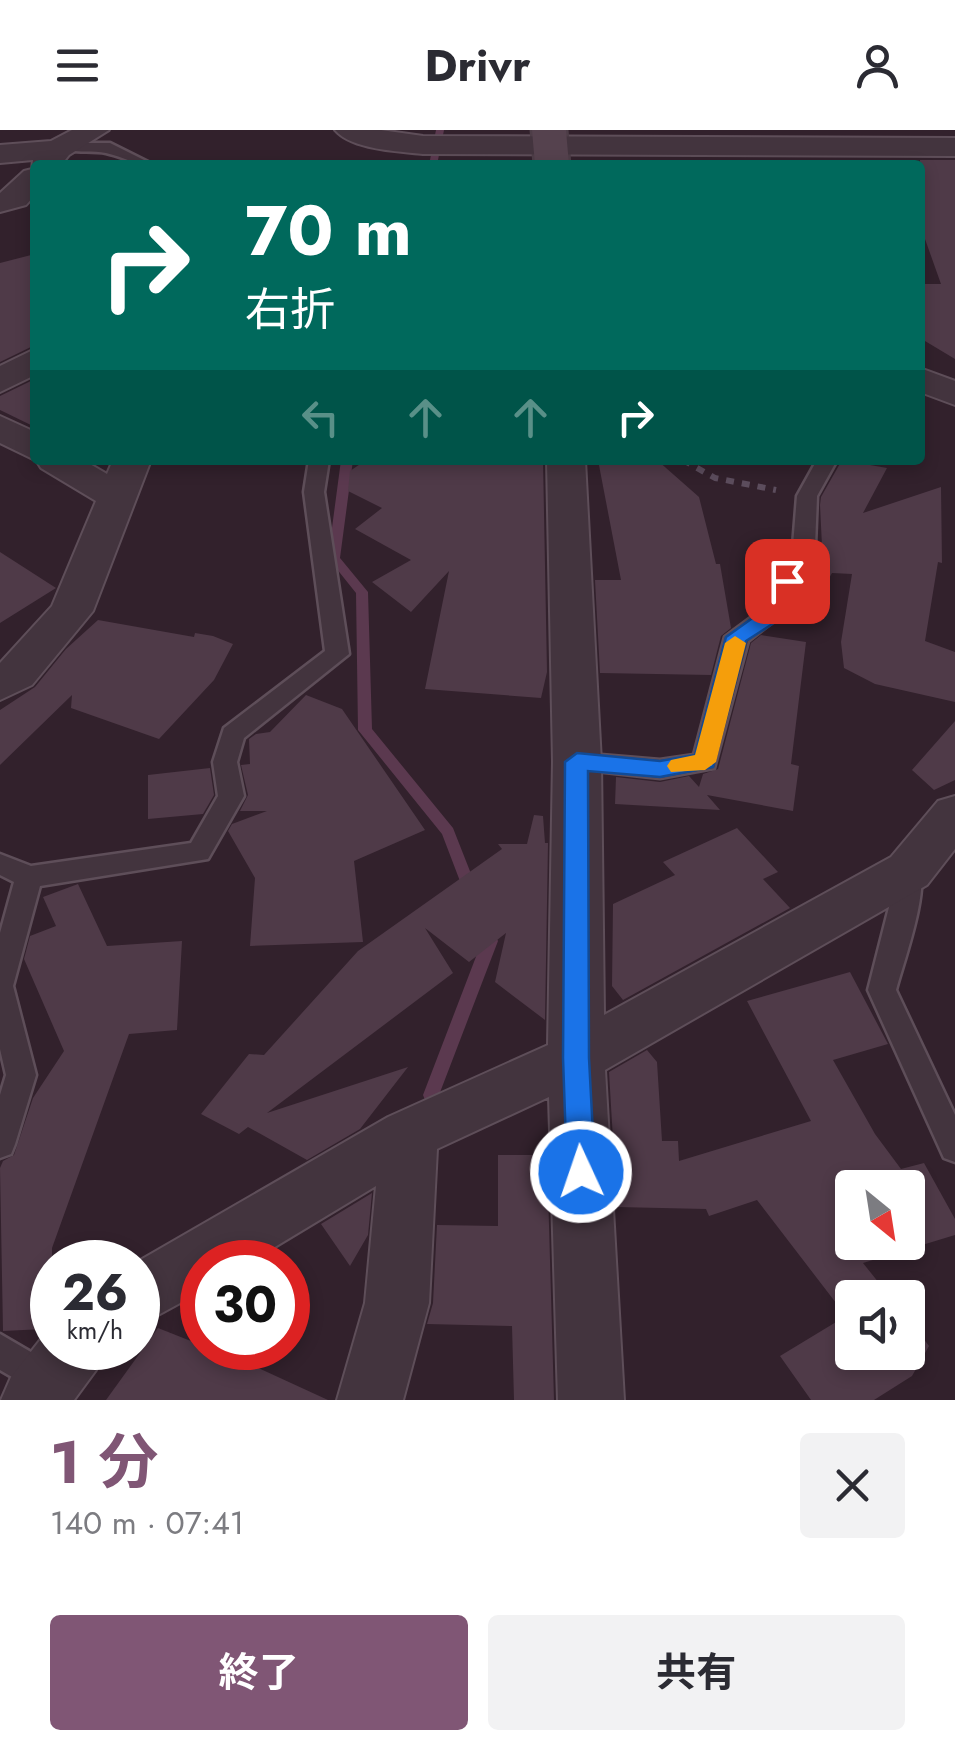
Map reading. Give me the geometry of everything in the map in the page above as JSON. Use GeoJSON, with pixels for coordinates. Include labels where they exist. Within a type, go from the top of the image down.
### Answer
{"type":"FeatureCollection","features":[{"type":"Feature","properties":{"kind":"street"},"geometry":{"type":"LineString","coordinates":[[0,154],[56,153],[94,130]]}},
{"type":"Feature","properties":{"kind":"street"},"geometry":{"type":"LineString","coordinates":[[350,130],[382,140],[431,145],[550,147],[802,138],[955,147]]}},
{"type":"Feature","properties":{"kind":"street"},"geometry":{"type":"LineString","coordinates":[[0,381],[30,363]]}},
{"type":"Feature","properties":{"kind":"street"},"geometry":{"type":"LineString","coordinates":[[925,381],[955,394]]}},
{"type":"Feature","properties":{"kind":"street"},"geometry":{"type":"LineString","coordinates":[[0,427],[30,445]]}},
{"type":"Feature","properties":{"kind":"street"},"geometry":{"type":"LineString","coordinates":[[5,674],[71,611],[125,479],[73,465]]}},
{"type":"Feature","properties":{"kind":"street"},"geometry":{"type":"LineString","coordinates":[[566,465],[577,762],[576,1058],[591,1400]]}},
{"type":"Feature","properties":{"kind":"street"},"geometry":{"type":"LineString","coordinates":[[160,1283],[409,1135],[576,1058],[909,871],[955,814]]}},
{"type":"Feature","properties":{"kind":"street"},"geometry":{"type":"LineString","coordinates":[[370,1400],[397,1304],[409,1135]]}},
{"type":"Feature","properties":{"kind":"lane"},"geometry":{"type":"LineString","coordinates":[[56,153],[110,148],[135,160]]}},
{"type":"Feature","properties":{"kind":"lane"},"geometry":{"type":"LineString","coordinates":[[0,864],[28,878],[199,852],[231,796],[225,762],[234,734],[337,654],[314,492],[318,465]]}},
{"type":"Feature","properties":{"kind":"lane"},"geometry":{"type":"LineString","coordinates":[[577,762],[660,769],[705,762],[737,637],[770,616],[804,546],[807,496],[825,465]]}},
{"type":"Feature","properties":{"kind":"lane"},"geometry":{"type":"LineString","coordinates":[[909,871],[902,918],[882,990],[955,1148]]}},
{"type":"Feature","properties":{"kind":"lane"},"geometry":{"type":"LineString","coordinates":[[0,1144],[21,1075],[0,986],[28,878]]}},
{"type":"Feature","properties":{"kind":"path"},"geometry":{"type":"LineString","coordinates":[[689,465],[710,476],[807,496]]}},
{"type":"Feature","properties":{"kind":"building"},"geometry":{"type":"Polygon","coordinates":[[[925,160],[955,160],[955,359],[925,341],[925,284],[941,284],[925,239],[925,160]]]}},
{"type":"Feature","properties":{"kind":"building"},"geometry":{"type":"Polygon","coordinates":[[[30,255],[30,347],[0,362],[0,263],[30,255]]]}},
{"type":"Feature","properties":{"kind":"building"},"geometry":{"type":"Polygon","coordinates":[[[30,381],[30,425],[0,410],[0,396],[30,381]]]}},
{"type":"Feature","properties":{"kind":"building"},"geometry":{"type":"Polygon","coordinates":[[[359,465],[543,465],[547,672],[541,698],[425,689],[449,571],[411,612],[372,582],[411,560],[355,529],[382,508],[348,491],[350,471],[359,465]]]}},
{"type":"Feature","properties":{"kind":"building"},"geometry":{"type":"Polygon","coordinates":[[[599,465],[663,465],[699,497],[716,564],[720,564],[731,628],[721,636],[711,675],[600,673],[595,580],[621,580],[599,465]]]}},
{"type":"Feature","properties":{"kind":"building"},"geometry":{"type":"Polygon","coordinates":[[[839,465],[887,468],[863,513],[941,487],[942,563],[938,562],[925,641],[955,652],[955,702],[875,684],[844,668],[841,642],[852,574],[832,573],[824,587],[821,497],[839,465]]]}},
{"type":"Feature","properties":{"kind":"building"},"geometry":{"type":"Polygon","coordinates":[[[0,552],[56,588],[0,623],[0,552]]]}},
{"type":"Feature","properties":{"kind":"building"},"geometry":{"type":"Polygon","coordinates":[[[98,620],[194,637],[195,633],[213,636],[233,644],[214,680],[159,739],[71,708],[72,695],[0,765],[0,710],[35,687],[66,649],[98,620]]]}},
{"type":"Feature","properties":{"kind":"building"},"geometry":{"type":"Polygon","coordinates":[[[761,635],[806,642],[791,764],[799,766],[793,811],[707,795],[720,810],[615,804],[616,777],[660,782],[689,776],[699,787],[703,774],[718,769],[751,643],[761,635]]]}},
{"type":"Feature","properties":{"kind":"building"},"geometry":{"type":"Polygon","coordinates":[[[306,695],[342,709],[425,830],[354,861],[363,942],[250,946],[255,878],[228,831],[232,824],[267,811],[240,811],[248,795],[241,765],[250,764],[249,739],[270,732],[306,695]]]}},
{"type":"Feature","properties":{"kind":"building"},"geometry":{"type":"Polygon","coordinates":[[[955,721],[955,780],[934,790],[912,770],[955,721]]]}},
{"type":"Feature","properties":{"kind":"building"},"geometry":{"type":"Polygon","coordinates":[[[210,768],[214,795],[203,814],[148,819],[148,775],[210,768]]]}},
{"type":"Feature","properties":{"kind":"building"},"geometry":{"type":"Polygon","coordinates":[[[534,815],[543,816],[548,843],[545,1020],[495,982],[506,933],[469,962],[425,928],[453,973],[267,1113],[408,1067],[360,1129],[307,1160],[248,1127],[239,1134],[201,1114],[249,1054],[264,1055],[358,951],[502,849],[498,844],[527,844],[534,815]]]}},
{"type":"Feature","properties":{"kind":"building"},"geometry":{"type":"Polygon","coordinates":[[[737,828],[778,872],[763,879],[790,908],[623,1000],[612,986],[613,904],[675,875],[663,862],[737,828]]]}},
{"type":"Feature","properties":{"kind":"building"},"geometry":{"type":"Polygon","coordinates":[[[78,884],[107,946],[182,941],[177,1030],[129,1034],[55,1240],[30,1240],[30,1330],[3,1331],[0,1168],[3,1161],[14,1155],[33,1098],[64,1051],[24,959],[30,936],[56,926],[43,897],[78,884]]]}},
{"type":"Feature","properties":{"kind":"building"},"geometry":{"type":"Polygon","coordinates":[[[850,972],[888,1044],[833,1060],[875,1134],[901,1169],[924,1163],[955,1219],[955,1235],[925,1244],[925,1170],[835,1170],[835,1260],[873,1260],[863,1263],[877,1280],[835,1280],[835,1302],[757,1200],[709,1216],[706,1209],[617,1207],[609,1072],[647,1050],[657,1062],[662,1141],[678,1141],[679,1161],[811,1121],[747,1001],[850,972]]]}},
{"type":"Feature","properties":{"kind":"building"},"geometry":{"type":"Polygon","coordinates":[[[498,1155],[547,1155],[554,1400],[514,1400],[512,1326],[427,1324],[433,1303],[437,1225],[498,1226],[498,1155]]]}},
{"type":"Feature","properties":{"kind":"building"},"geometry":{"type":"Polygon","coordinates":[[[372,1193],[368,1235],[350,1266],[321,1224],[372,1193]]]}},
{"type":"Feature","properties":{"kind":"building"},"geometry":{"type":"Polygon","coordinates":[[[835,1323],[835,1370],[915,1370],[874,1400],[811,1400],[780,1356],[835,1323]]]}},
{"type":"Feature","properties":{"kind":"building"},"geometry":{"type":"Polygon","coordinates":[[[160,1329],[180,1337],[180,1370],[263,1370],[328,1400],[106,1400],[128,1370],[160,1370],[160,1329]]]}},
{"type":"Feature","properties":{"kind":"waterway"},"geometry":{"type":"LineString","coordinates":[[434,160],[440,130]]}},
{"type":"Feature","properties":{"kind":"waterway"},"geometry":{"type":"LineString","coordinates":[[346,465],[334,558],[362,592],[365,730],[448,832],[470,889]]}},
{"type":"Feature","properties":{"kind":"waterway"},"geometry":{"type":"LineString","coordinates":[[431,1095],[490,941],[487,932]]}},
{"type":"Feature","properties":{"kind":"slow traffic"},"geometry":{"type":"LineString","coordinates":[[679,766],[705,762],[735,643]]}},
{"type":"Feature","properties":{"kind":"route"},"geometry":{"type":"LineString","coordinates":[[581,1172],[576,1058],[577,762],[660,769],[705,762],[737,637],[770,616],[787,581]]}}]}
